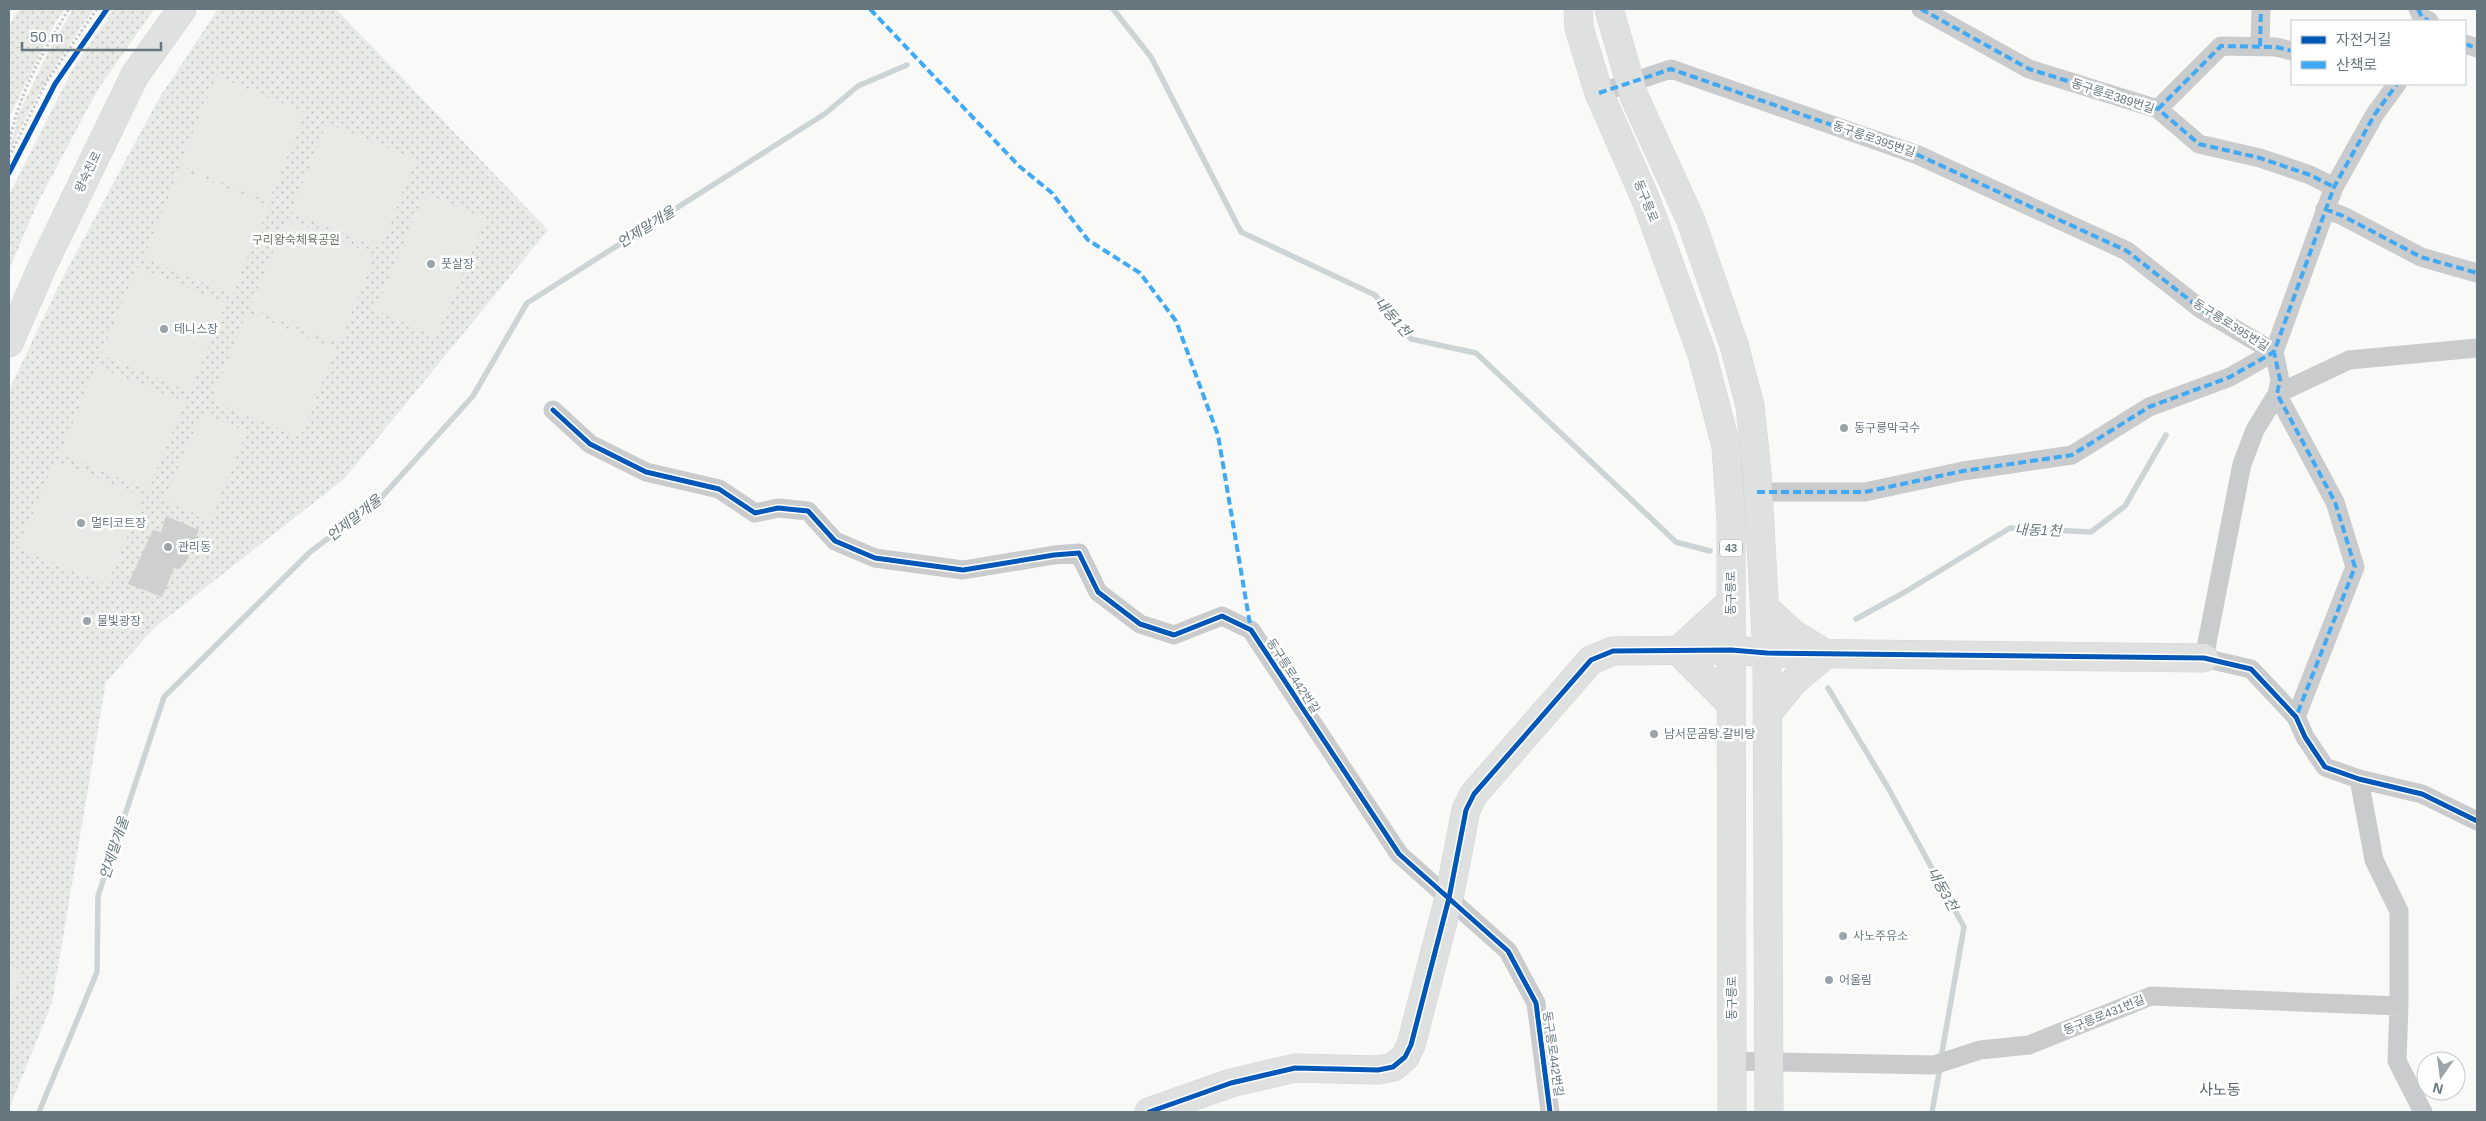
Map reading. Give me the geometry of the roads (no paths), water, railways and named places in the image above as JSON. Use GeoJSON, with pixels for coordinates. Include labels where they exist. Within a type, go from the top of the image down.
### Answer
{"type":"FeatureCollection","features":[{"type":"Feature","properties":{"kind":"main road","name":"왕숙천로"},"geometry":{"type":"LineString","coordinates":[[9,343],[43,265],[135,75],[182,9]]}},
{"type":"Feature","properties":{"kind":"main road","name":"동구릉로"},"geometry":{"type":"LineString","coordinates":[[1578,9],[1579,28],[1599,93],[1646,200],[1702,354],[1726,446],[1731,519],[1732,1112]]}},
{"type":"Feature","properties":{"kind":"main road","name":"43"},"geometry":{"type":"LineString","coordinates":[[1609,9],[1630,83],[1691,221],[1734,345],[1750,406],[1767,653],[1769,1112]]}},
{"type":"Feature","properties":{"kind":"main road"},"geometry":{"type":"LineString","coordinates":[[1678,650],[1731,602]]}},
{"type":"Feature","properties":{"kind":"main road"},"geometry":{"type":"LineString","coordinates":[[1764,607],[1792,633],[1826,654]]}},
{"type":"Feature","properties":{"kind":"main road"},"geometry":{"type":"LineString","coordinates":[[1678,650],[1731,704]]}},
{"type":"Feature","properties":{"kind":"main road"},"geometry":{"type":"LineString","coordinates":[[1149,1112],[1231,1083],[1295,1068],[1378,1070],[1393,1066],[1405,1057],[1411,1045],[1449,898],[1466,810],[1474,794],[1591,660],[1613,651],[1678,650],[1826,654],[2204,658]]}},
{"type":"Feature","properties":{"kind":"main road"},"geometry":{"type":"LineString","coordinates":[[1767,714],[1793,682],[1826,654]]}},
{"type":"Feature","properties":{"kind":"street","name":"동구릉로389번길"},"geometry":{"type":"LineString","coordinates":[[1921,9],[2029,69],[2158,109],[2199,144],[2260,158],[2310,175],[2334,187]]}},
{"type":"Feature","properties":{"kind":"street"},"geometry":{"type":"LineString","coordinates":[[2260,46],[2261,9]]}},
{"type":"Feature","properties":{"kind":"street"},"geometry":{"type":"LineString","coordinates":[[2418,9],[2422,17],[2427,20]]}},
{"type":"Feature","properties":{"kind":"street"},"geometry":{"type":"LineString","coordinates":[[2158,109],[2221,46],[2276,47],[2291,51]]}},
{"type":"Feature","properties":{"kind":"street","name":"동구릉로395번길"},"geometry":{"type":"LineString","coordinates":[[1599,93],[1671,69],[1918,155],[2127,251],[2201,309],[2274,352],[2280,380],[2277,394]]}},
{"type":"Feature","properties":{"kind":"street"},"geometry":{"type":"LineString","coordinates":[[1757,492],[1865,492],[1963,471],[2072,456],[2149,407],[2230,377],[2274,352],[2334,187],[2394,85]]}},
{"type":"Feature","properties":{"kind":"street"},"geometry":{"type":"LineString","coordinates":[[2325,209],[2343,216],[2421,257],[2477,273]]}},
{"type":"Feature","properties":{"kind":"street"},"geometry":{"type":"LineString","coordinates":[[2477,348],[2349,360],[2277,394],[2255,430],[2242,464],[2204,658],[2251,669],[2296,717],[2305,738],[2325,767],[2359,779],[2422,794],[2477,821]]}},
{"type":"Feature","properties":{"kind":"street"},"geometry":{"type":"LineString","coordinates":[[2277,394],[2335,502],[2355,567],[2296,717]]}},
{"type":"Feature","properties":{"kind":"street","name":"동구릉로442번길"},"geometry":{"type":"LineString","coordinates":[[553,410],[590,444],[646,472],[719,489],[755,513],[778,508],[808,511],[835,541],[875,558],[963,570],[1054,555],[1079,554],[1098,592],[1140,624],[1174,635],[1222,616],[1251,630],[1399,854],[1508,951],[1536,1003],[1550,1112]]}},
{"type":"Feature","properties":{"kind":"street"},"geometry":{"type":"LineString","coordinates":[[2359,779],[2374,860],[2399,911],[2397,1061],[2423,1112]]}},
{"type":"Feature","properties":{"kind":"street","name":"동구릉로431번길"},"geometry":{"type":"LineString","coordinates":[[1732,1061],[1942,1062],[1980,1050],[2029,1045],[2151,996],[2399,1006]]}},
{"type":"Feature","properties":{"kind":"waterway","name":"내동1천"},"geometry":{"type":"LineString","coordinates":[[1113,9],[1151,57],[1241,232],[1375,295],[1411,339],[1476,353],[1676,542],[1710,551]]}},
{"type":"Feature","properties":{"kind":"waterway","name":"언제말개울"},"geometry":{"type":"LineString","coordinates":[[39,1112],[97,972],[98,896],[164,697],[310,552],[379,500],[473,396],[527,303],[826,113],[858,86],[907,65]]}},
{"type":"Feature","properties":{"kind":"waterway","name":"내동1천"},"geometry":{"type":"LineString","coordinates":[[1856,619],[1905,592],[2010,528],[2091,532],[2125,506],[2166,435]]}},
{"type":"Feature","properties":{"kind":"waterway","name":"내동3천"},"geometry":{"type":"LineString","coordinates":[[1828,688],[1887,786],[1964,927],[1941,1058]]}},
{"type":"Feature","properties":{"kind":"waterway","name":"내동3천"},"geometry":{"type":"LineString","coordinates":[[1932,1112],[1940,1068]]}},
{"type":"Feature","properties":{"kind":"place","name":"풋살장"},"geometry":{"type":"Point","coordinates":[431,264]}},
{"type":"Feature","properties":{"kind":"place","name":"테니스장"},"geometry":{"type":"Point","coordinates":[164,329]}},
{"type":"Feature","properties":{"kind":"place","name":"동구릉막국수"},"geometry":{"type":"Point","coordinates":[1844,428]}},
{"type":"Feature","properties":{"kind":"place","name":"멀티코트장"},"geometry":{"type":"Point","coordinates":[81,523]}},
{"type":"Feature","properties":{"kind":"place","name":"관리동"},"geometry":{"type":"Point","coordinates":[168,547]}},
{"type":"Feature","properties":{"kind":"place","name":"물빛광장"},"geometry":{"type":"Point","coordinates":[87,621]}},
{"type":"Feature","properties":{"kind":"place","name":"남서문곰탕.갈비탕"},"geometry":{"type":"Point","coordinates":[1654,734]}},
{"type":"Feature","properties":{"kind":"place","name":"사노주유소"},"geometry":{"type":"Point","coordinates":[1843,936]}},
{"type":"Feature","properties":{"kind":"place","name":"어울림"},"geometry":{"type":"Point","coordinates":[1829,980]}},
{"type":"Feature","properties":{"kind":"district","name":"사노동"},"geometry":{"type":"Point","coordinates":[2220,1089]}},
{"type":"Feature","properties":{"kind":"park label","name":"구리왕숙체육공원"},"geometry":{"type":"Point","coordinates":[296,240]}}]}
